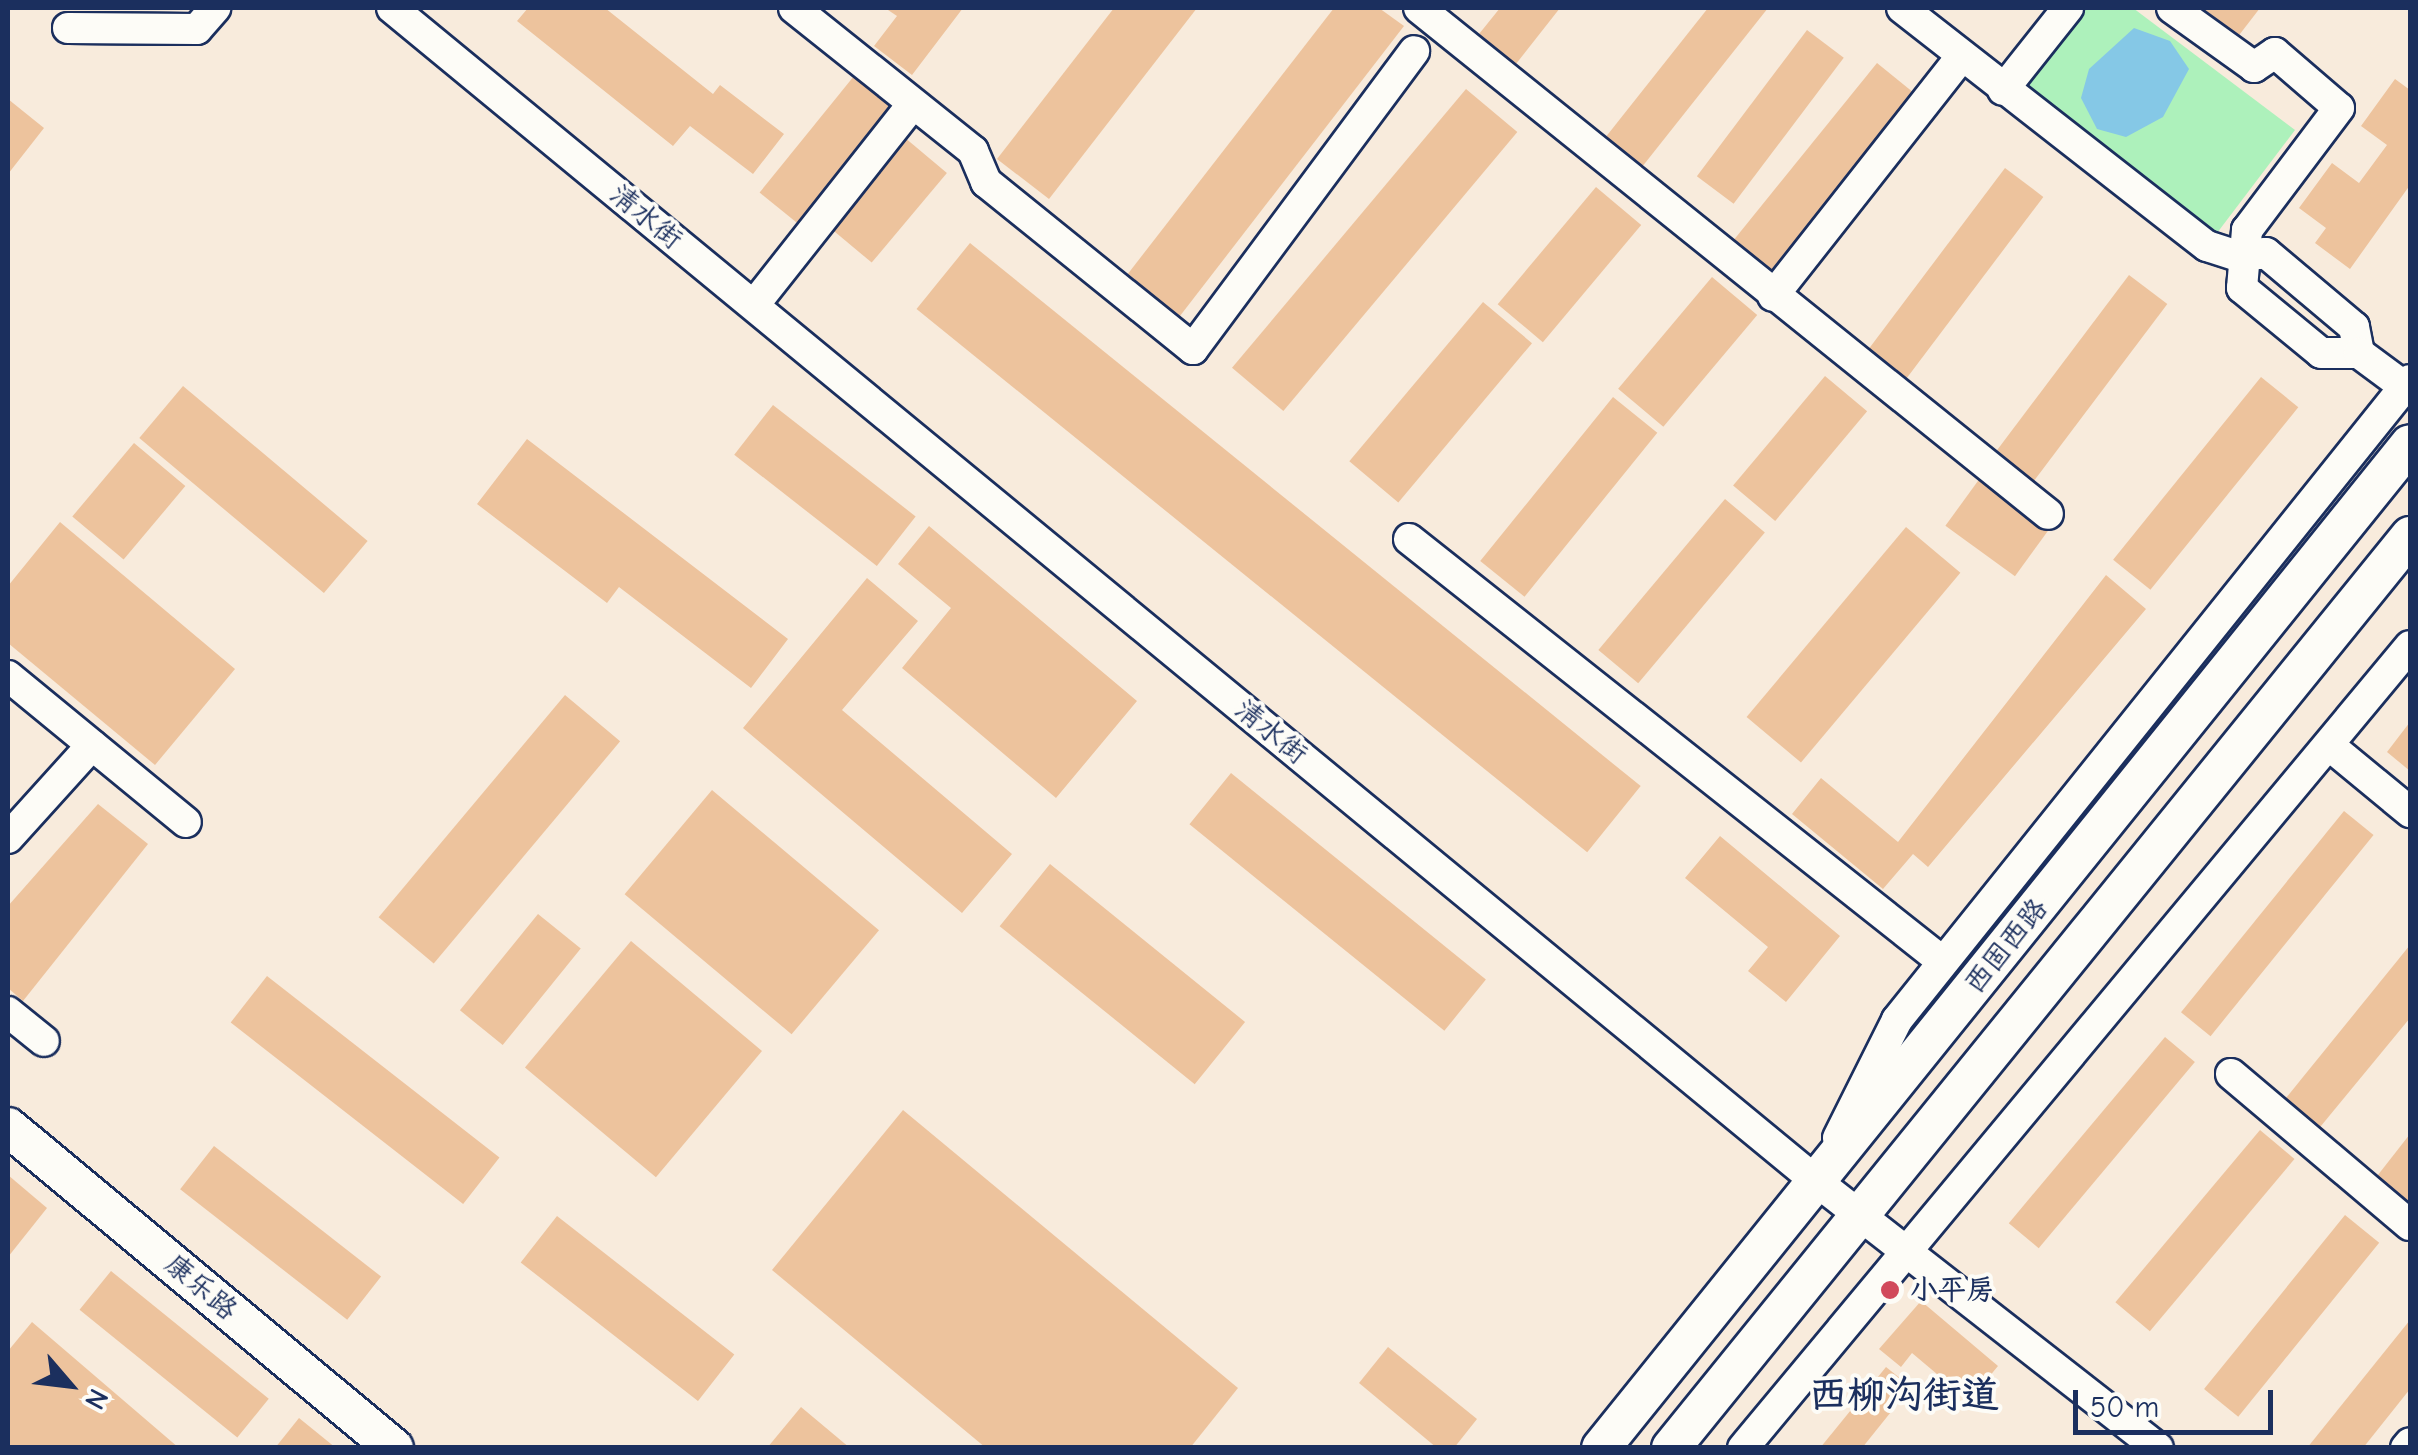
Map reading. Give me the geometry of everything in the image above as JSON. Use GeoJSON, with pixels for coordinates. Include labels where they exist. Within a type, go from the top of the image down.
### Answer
{"type":"FeatureCollection","features":[{"type":"Feature","properties":{"kind":"main road","name":"西固西路"},"geometry":{"type":"LineString","coordinates":[[1600,1448],[2410,444]]}},
{"type":"Feature","properties":{"kind":"main road","name":"西固西路"},"geometry":{"type":"LineString","coordinates":[[1672,1448],[2410,536]]}},
{"type":"Feature","properties":{"kind":"main road","name":"康乐路"},"geometry":{"type":"LineString","coordinates":[[8,1127],[394,1448]]}},
{"type":"Feature","properties":{"kind":"street"},"geometry":{"type":"LineString","coordinates":[[68,28],[197,29],[215,8]]}},
{"type":"Feature","properties":{"kind":"street","name":"清水街"},"geometry":{"type":"LineString","coordinates":[[392,8],[1816,1181],[2158,1448]]}},
{"type":"Feature","properties":{"kind":"street"},"geometry":{"type":"LineString","coordinates":[[794,8],[973,151],[986,182],[1193,349],[1414,51]]}},
{"type":"Feature","properties":{"kind":"street"},"geometry":{"type":"LineString","coordinates":[[1420,8],[2048,514]]}},
{"type":"Feature","properties":{"kind":"street"},"geometry":{"type":"LineString","coordinates":[[1902,8],[2207,246],[2240,257],[2266,252],[2354,327],[2359,353]]}},
{"type":"Feature","properties":{"kind":"street"},"geometry":{"type":"LineString","coordinates":[[2003,90],[2068,8]]}},
{"type":"Feature","properties":{"kind":"street"},"geometry":{"type":"LineString","coordinates":[[1816,1181],[1897,1020],[2408,384],[2359,353],[2321,353],[2242,288],[2240,257],[2247,230],[2339,108],[2276,52],[2254,67],[2172,8]]}},
{"type":"Feature","properties":{"kind":"street"},"geometry":{"type":"LineString","coordinates":[[1773,296],[1962,56]]}},
{"type":"Feature","properties":{"kind":"street"},"geometry":{"type":"LineString","coordinates":[[754,306],[913,104]]}},
{"type":"Feature","properties":{"kind":"street"},"geometry":{"type":"LineString","coordinates":[[1409,539],[1943,962]]}},
{"type":"Feature","properties":{"kind":"street"},"geometry":{"type":"LineString","coordinates":[[1743,1448],[1904,1247],[2330,746],[2410,646]]}},
{"type":"Feature","properties":{"kind":"street"},"geometry":{"type":"LineString","coordinates":[[8,676],[186,822]]}},
{"type":"Feature","properties":{"kind":"street"},"geometry":{"type":"LineString","coordinates":[[8,838],[92,745]]}},
{"type":"Feature","properties":{"kind":"street"},"geometry":{"type":"LineString","coordinates":[[2330,746],[2410,812]]}},
{"type":"Feature","properties":{"kind":"street"},"geometry":{"type":"LineString","coordinates":[[8,1012],[44,1042]]}},
{"type":"Feature","properties":{"kind":"street"},"geometry":{"type":"LineString","coordinates":[[2231,1074],[2410,1226]]}},
{"type":"Feature","properties":{"kind":"green space"},"geometry":{"type":"Polygon","coordinates":[[[2076,8],[2133,8],[2295,130],[2214,237],[2016,88],[2076,8]]]}},
{"type":"Feature","properties":{"kind":"water"},"geometry":{"type":"Polygon","coordinates":[[[2134,28],[2170,41],[2189,69],[2163,117],[2126,137],[2097,129],[2081,98],[2089,69],[2134,28]]]}},
{"type":"Feature","properties":{"kind":"building"},"geometry":{"type":"Polygon","coordinates":[[[528,8],[605,8],[713,94],[720,85],[784,134],[753,174],[690,126],[673,146],[517,21],[528,8]]]}},
{"type":"Feature","properties":{"kind":"building"},"geometry":{"type":"Polygon","coordinates":[[[885,8],[963,8],[912,75],[874,46],[897,16],[885,8]]]}},
{"type":"Feature","properties":{"kind":"building"},"geometry":{"type":"Polygon","coordinates":[[[1114,8],[1197,8],[1049,199],[997,159],[1114,8]]]}},
{"type":"Feature","properties":{"kind":"building"},"geometry":{"type":"Polygon","coordinates":[[[1334,8],[1379,8],[1404,26],[1173,325],[1120,284],[1334,8]]]}},
{"type":"Feature","properties":{"kind":"building"},"geometry":{"type":"Polygon","coordinates":[[[1500,8],[1560,8],[1512,69],[1475,39],[1500,8]]]}},
{"type":"Feature","properties":{"kind":"building"},"geometry":{"type":"Polygon","coordinates":[[[1708,8],[1768,8],[1638,172],[1601,143],[1708,8]]]}},
{"type":"Feature","properties":{"kind":"building"},"geometry":{"type":"Polygon","coordinates":[[[2187,8],[2260,8],[2233,43],[2187,8]]]}},
{"type":"Feature","properties":{"kind":"building"},"geometry":{"type":"Polygon","coordinates":[[[1807,30],[1844,58],[1734,204],[1697,176],[1807,30]]]}},
{"type":"Feature","properties":{"kind":"building"},"geometry":{"type":"Polygon","coordinates":[[[1877,63],[1914,93],[1766,276],[1729,246],[1877,63]]]}},
{"type":"Feature","properties":{"kind":"building"},"geometry":{"type":"Polygon","coordinates":[[[854,76],[891,106],[797,223],[760,193],[854,76]]]}},
{"type":"Feature","properties":{"kind":"building"},"geometry":{"type":"Polygon","coordinates":[[[2395,79],[2410,90],[2410,185],[2350,269],[2315,243],[2326,228],[2299,208],[2332,163],[2359,183],[2387,145],[2361,126],[2395,79]]]}},
{"type":"Feature","properties":{"kind":"building"},"geometry":{"type":"Polygon","coordinates":[[[1466,89],[1517,132],[1283,411],[1232,368],[1466,89]]]}},
{"type":"Feature","properties":{"kind":"building"},"geometry":{"type":"Polygon","coordinates":[[[8,99],[44,128],[8,174],[8,99]]]}},
{"type":"Feature","properties":{"kind":"building"},"geometry":{"type":"Polygon","coordinates":[[[904,137],[947,173],[872,263],[829,227],[904,137]]]}},
{"type":"Feature","properties":{"kind":"building"},"geometry":{"type":"Polygon","coordinates":[[[2005,168],[2043,197],[1903,384],[1864,355],[2005,168]]]}},
{"type":"Feature","properties":{"kind":"building"},"geometry":{"type":"Polygon","coordinates":[[[1596,187],[1641,225],[1543,342],[1498,304],[1596,187]]]}},
{"type":"Feature","properties":{"kind":"building"},"geometry":{"type":"Polygon","coordinates":[[[970,243],[1641,786],[1587,852],[917,309],[970,243]]]}},
{"type":"Feature","properties":{"kind":"building"},"geometry":{"type":"Polygon","coordinates":[[[2129,275],[2167,304],[2027,491],[1988,462],[2129,275]]]}},
{"type":"Feature","properties":{"kind":"building"},"geometry":{"type":"Polygon","coordinates":[[[1712,277],[1757,315],[1663,427],[1618,389],[1712,277]]]}},
{"type":"Feature","properties":{"kind":"building"},"geometry":{"type":"Polygon","coordinates":[[[1483,302],[1532,343],[1398,502],[1349,461],[1483,302]]]}},
{"type":"Feature","properties":{"kind":"building"},"geometry":{"type":"Polygon","coordinates":[[[1825,376],[1867,411],[1775,521],[1733,486],[1825,376]]]}},
{"type":"Feature","properties":{"kind":"building"},"geometry":{"type":"Polygon","coordinates":[[[2261,377],[2298,407],[2150,590],[2113,560],[2261,377]]]}},
{"type":"Feature","properties":{"kind":"building"},"geometry":{"type":"Polygon","coordinates":[[[183,386],[368,541],[324,593],[139,438],[183,386]]]}},
{"type":"Feature","properties":{"kind":"building"},"geometry":{"type":"Polygon","coordinates":[[[1613,397],[1657,433],[1525,597],[1480,561],[1613,397]]]}},
{"type":"Feature","properties":{"kind":"building"},"geometry":{"type":"Polygon","coordinates":[[[773,405],[916,516],[877,566],[734,455],[773,405]]]}},
{"type":"Feature","properties":{"kind":"building"},"geometry":{"type":"Polygon","coordinates":[[[527,439],[788,639],[751,688],[619,587],[607,603],[477,504],[527,439]]]}},
{"type":"Feature","properties":{"kind":"building"},"geometry":{"type":"Polygon","coordinates":[[[134,443],[185,486],[124,560],[72,517],[134,443]]]}},
{"type":"Feature","properties":{"kind":"building"},"geometry":{"type":"Polygon","coordinates":[[[1983,474],[2053,525],[2015,576],[1945,526],[1983,474]]]}},
{"type":"Feature","properties":{"kind":"building"},"geometry":{"type":"Polygon","coordinates":[[[1725,499],[1765,532],[1638,683],[1598,650],[1725,499]]]}},
{"type":"Feature","properties":{"kind":"building"},"geometry":{"type":"Polygon","coordinates":[[[60,522],[235,669],[155,765],[8,643],[8,586],[60,522]]]}},
{"type":"Feature","properties":{"kind":"building"},"geometry":{"type":"Polygon","coordinates":[[[929,526],[1137,701],[1056,798],[902,668],[951,608],[898,564],[929,526]]]}},
{"type":"Feature","properties":{"kind":"building"},"geometry":{"type":"Polygon","coordinates":[[[1906,527],[1960,573],[1801,763],[1747,717],[1906,527]]]}},
{"type":"Feature","properties":{"kind":"building"},"geometry":{"type":"Polygon","coordinates":[[[2106,575],[2146,609],[1928,867],[1913,854],[1883,889],[1792,814],[1821,778],[1898,842],[2106,575]]]}},
{"type":"Feature","properties":{"kind":"building"},"geometry":{"type":"Polygon","coordinates":[[[867,578],[918,621],[842,710],[1012,854],[962,913],[743,728],[867,578]]]}},
{"type":"Feature","properties":{"kind":"building"},"geometry":{"type":"Polygon","coordinates":[[[565,695],[620,741],[434,963],[379,917],[565,695]]]}},
{"type":"Feature","properties":{"kind":"building"},"geometry":{"type":"Polygon","coordinates":[[[2410,722],[2410,771],[2387,752],[2410,722]]]}},
{"type":"Feature","properties":{"kind":"building"},"geometry":{"type":"Polygon","coordinates":[[[1231,773],[1486,979],[1444,1031],[1189,824],[1231,773]]]}},
{"type":"Feature","properties":{"kind":"building"},"geometry":{"type":"Polygon","coordinates":[[[712,790],[879,930],[792,1034],[625,894],[712,790]]]}},
{"type":"Feature","properties":{"kind":"building"},"geometry":{"type":"Polygon","coordinates":[[[98,804],[148,844],[23,1001],[8,988],[8,906],[98,804]]]}},
{"type":"Feature","properties":{"kind":"building"},"geometry":{"type":"Polygon","coordinates":[[[2344,811],[2374,835],[2211,1036],[2181,1012],[2344,811]]]}},
{"type":"Feature","properties":{"kind":"building"},"geometry":{"type":"Polygon","coordinates":[[[1720,836],[1840,936],[1786,1002],[1748,971],[1768,947],[1685,878],[1720,836]]]}},
{"type":"Feature","properties":{"kind":"building"},"geometry":{"type":"Polygon","coordinates":[[[1050,864],[1245,1022],[1195,1084],[1000,926],[1050,864]]]}},
{"type":"Feature","properties":{"kind":"building"},"geometry":{"type":"Polygon","coordinates":[[[538,914],[581,949],[503,1045],[460,1010],[538,914]]]}},
{"type":"Feature","properties":{"kind":"building"},"geometry":{"type":"Polygon","coordinates":[[[631,941],[762,1051],[656,1177],[525,1067],[631,941]]]}},
{"type":"Feature","properties":{"kind":"building"},"geometry":{"type":"Polygon","coordinates":[[[2410,945],[2410,1018],[2316,1132],[2282,1103],[2410,945]]]}},
{"type":"Feature","properties":{"kind":"building"},"geometry":{"type":"Polygon","coordinates":[[[267,976],[499,1158],[463,1204],[231,1022],[267,976]]]}},
{"type":"Feature","properties":{"kind":"building"},"geometry":{"type":"Polygon","coordinates":[[[2165,1037],[2195,1062],[2039,1248],[2009,1223],[2165,1037]]]}},
{"type":"Feature","properties":{"kind":"building"},"geometry":{"type":"Polygon","coordinates":[[[903,1110],[1238,1388],[1190,1448],[986,1448],[772,1270],[903,1110]]]}},
{"type":"Feature","properties":{"kind":"building"},"geometry":{"type":"Polygon","coordinates":[[[2260,1130],[2294,1159],[2150,1331],[2115,1302],[2260,1130]]]}},
{"type":"Feature","properties":{"kind":"building"},"geometry":{"type":"Polygon","coordinates":[[[2410,1134],[2410,1209],[2374,1180],[2410,1134]]]}},
{"type":"Feature","properties":{"kind":"building"},"geometry":{"type":"Polygon","coordinates":[[[214,1146],[381,1277],[347,1320],[180,1189],[214,1146]]]}},
{"type":"Feature","properties":{"kind":"building"},"geometry":{"type":"Polygon","coordinates":[[[8,1175],[47,1208],[8,1257],[8,1175]]]}},
{"type":"Feature","properties":{"kind":"building"},"geometry":{"type":"Polygon","coordinates":[[[2345,1215],[2379,1243],[2238,1417],[2204,1389],[2345,1215]]]}},
{"type":"Feature","properties":{"kind":"building"},"geometry":{"type":"Polygon","coordinates":[[[557,1216],[734,1355],[698,1401],[521,1262],[557,1216]]]}},
{"type":"Feature","properties":{"kind":"building"},"geometry":{"type":"Polygon","coordinates":[[[111,1271],[269,1399],[237,1438],[80,1310],[111,1271]]]}},
{"type":"Feature","properties":{"kind":"building"},"geometry":{"type":"Polygon","coordinates":[[[1921,1301],[1998,1366],[1969,1401],[1912,1353],[1901,1367],[1879,1349],[1921,1301]]]}},
{"type":"Feature","properties":{"kind":"building"},"geometry":{"type":"Polygon","coordinates":[[[2410,1320],[2410,1389],[2363,1448],[2307,1448],[2410,1320]]]}},
{"type":"Feature","properties":{"kind":"building"},"geometry":{"type":"Polygon","coordinates":[[[32,1322],[179,1448],[8,1448],[8,1351],[32,1322]]]}},
{"type":"Feature","properties":{"kind":"building"},"geometry":{"type":"Polygon","coordinates":[[[1388,1347],[1477,1419],[1454,1448],[1437,1448],[1359,1383],[1388,1347]]]}},
{"type":"Feature","properties":{"kind":"building"},"geometry":{"type":"Polygon","coordinates":[[[1886,1367],[1911,1387],[1862,1448],[1820,1448],[1886,1367]]]}},
{"type":"Feature","properties":{"kind":"building"},"geometry":{"type":"Polygon","coordinates":[[[801,1407],[850,1448],[767,1448],[801,1407]]]}},
{"type":"Feature","properties":{"kind":"building"},"geometry":{"type":"Polygon","coordinates":[[[299,1418],[336,1448],[275,1448],[299,1418]]]}},
{"type":"Feature","properties":{"kind":"place","name":"小平房"},"geometry":{"type":"Point","coordinates":[1890,1290]}},
{"type":"Feature","properties":{"kind":"district","name":"西柳沟街道"},"geometry":{"type":"Point","coordinates":[1904,1396]}}]}
